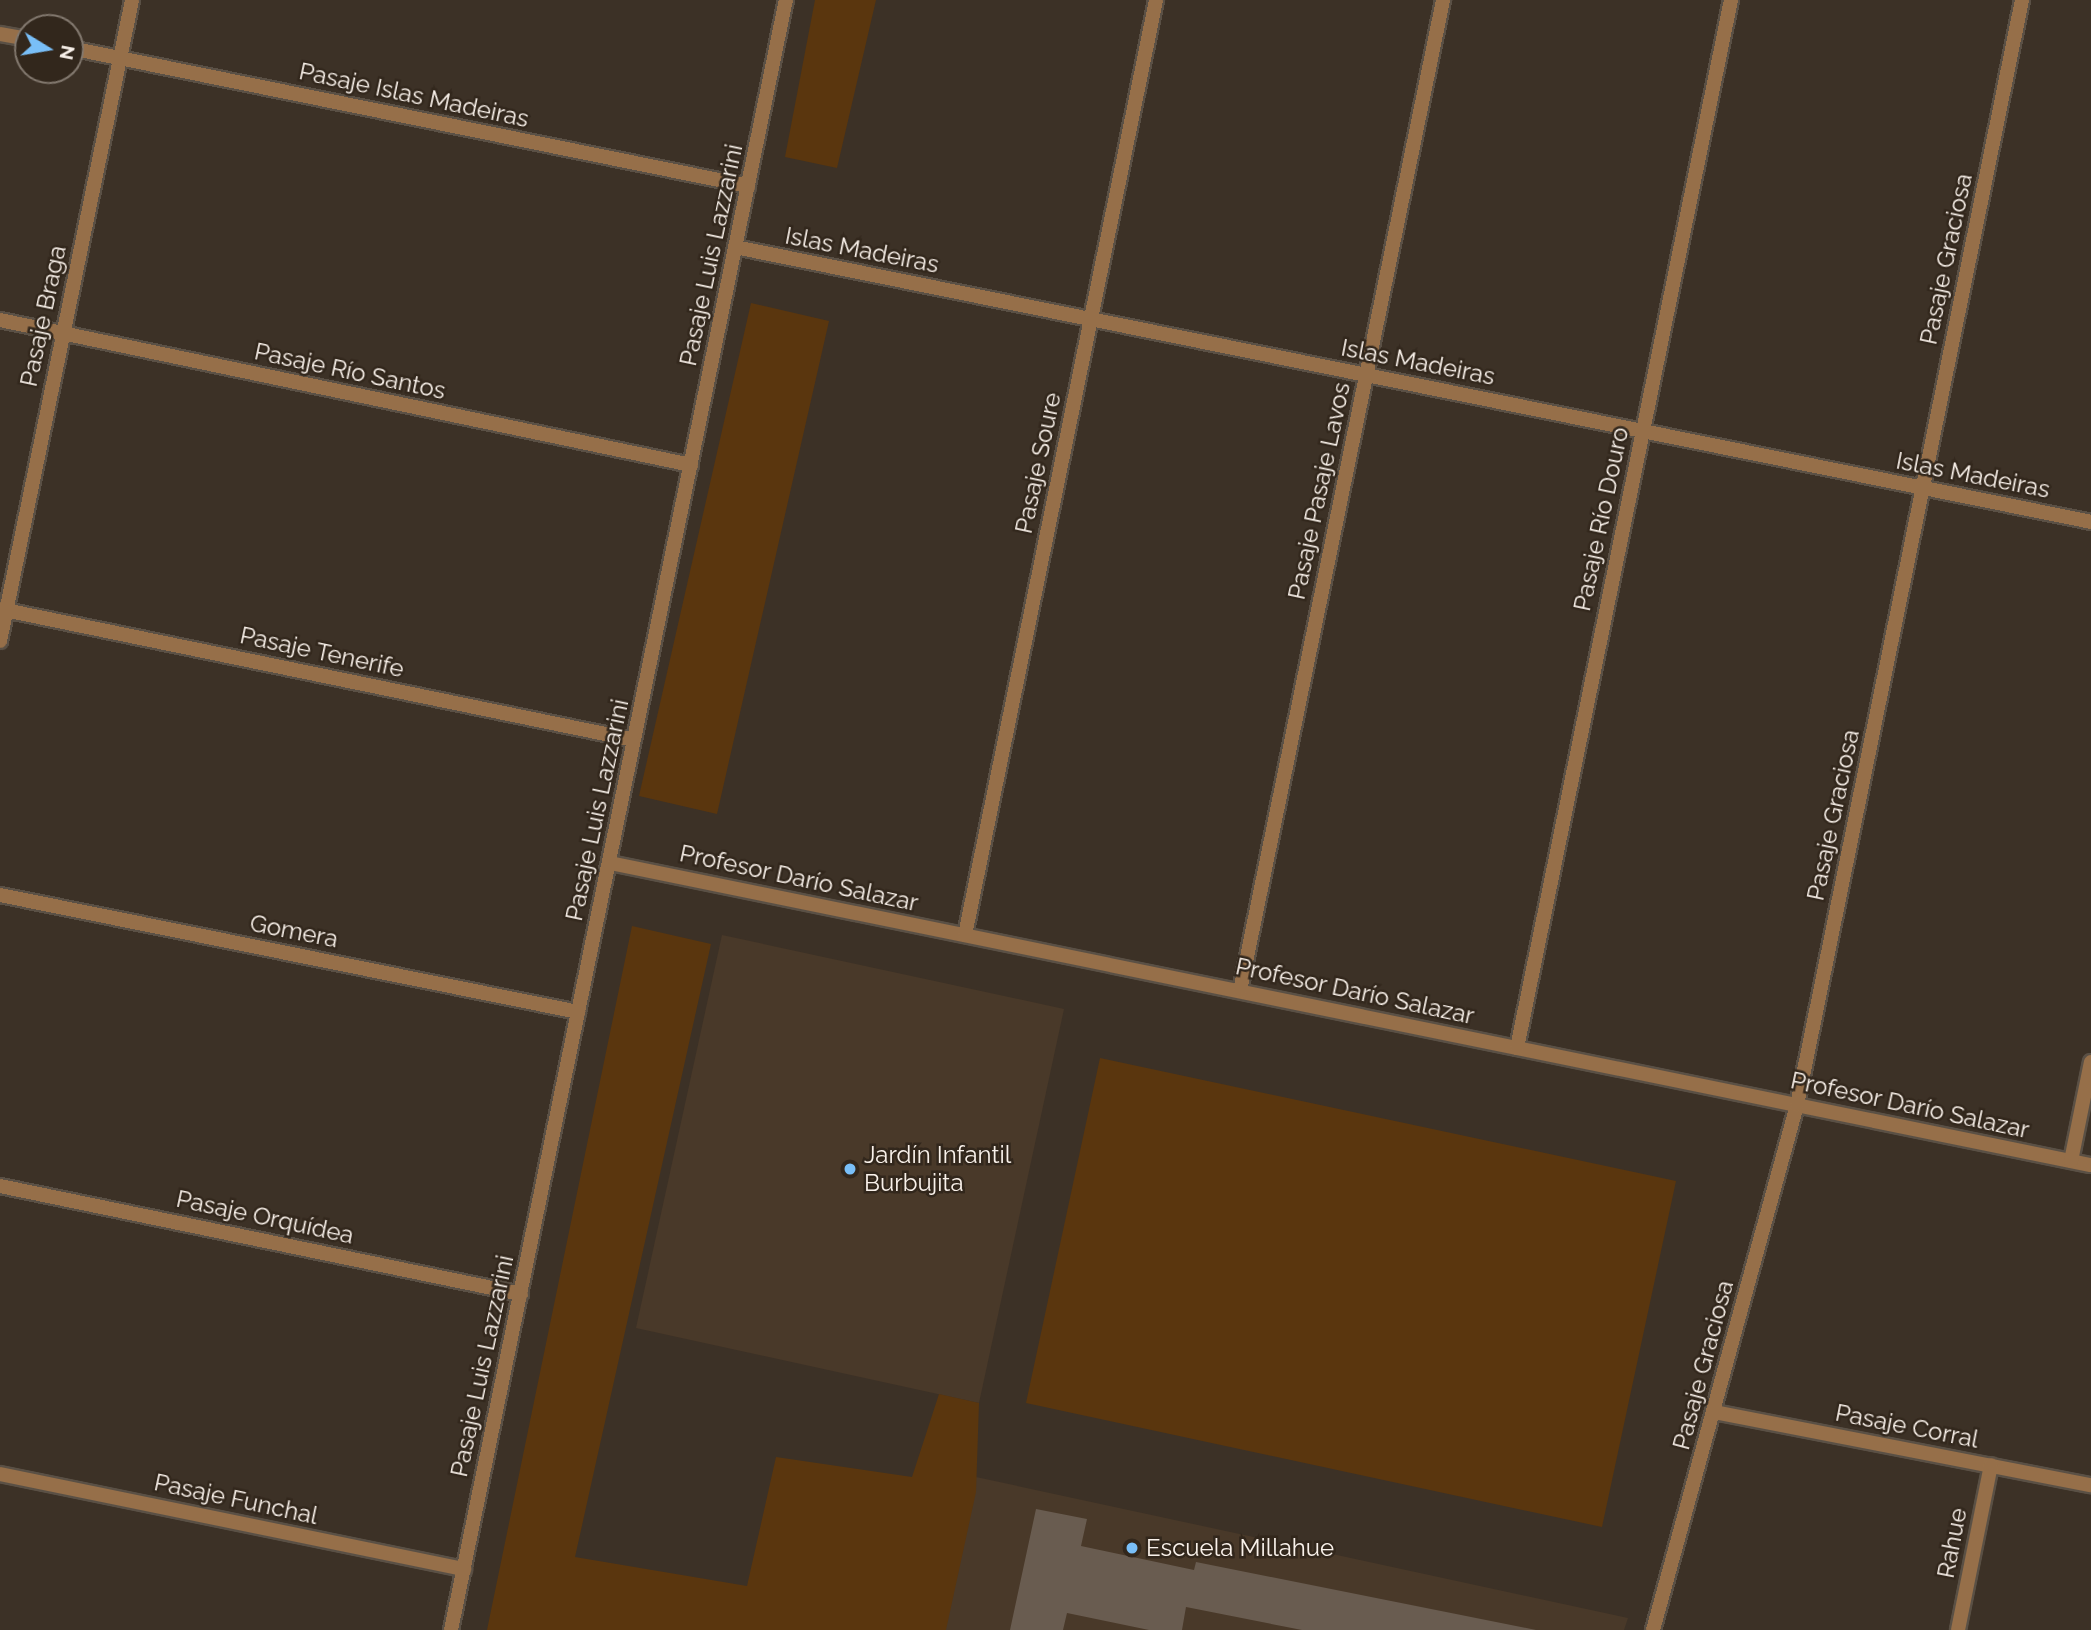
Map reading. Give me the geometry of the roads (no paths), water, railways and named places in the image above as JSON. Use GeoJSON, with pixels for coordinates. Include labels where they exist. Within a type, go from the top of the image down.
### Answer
{"type":"FeatureCollection","features":[{"type":"Feature","properties":{"kind":"street","name":"Pasaje Braga"},"geometry":{"type":"LineString","coordinates":[[0,641],[3,609],[132,0]]}},
{"type":"Feature","properties":{"kind":"street","name":"Pasaje Luis Lazzarini"},"geometry":{"type":"LineString","coordinates":[[451,1630],[786,0]]}},
{"type":"Feature","properties":{"kind":"street","name":"Pasaje Soure"},"geometry":{"type":"LineString","coordinates":[[965,935],[1156,0]]}},
{"type":"Feature","properties":{"kind":"street","name":"Pasaje Pasaje Lavos"},"geometry":{"type":"LineString","coordinates":[[1240,991],[1443,0]]}},
{"type":"Feature","properties":{"kind":"street","name":"Pasaje Río Douro"},"geometry":{"type":"LineString","coordinates":[[1517,1048],[1731,0]]}},
{"type":"Feature","properties":{"kind":"street","name":"Pasaje Graciosa"},"geometry":{"type":"LineString","coordinates":[[1653,1630],[1797,1105],[2022,0]]}},
{"type":"Feature","properties":{"kind":"street","name":"Pasaje Islas Madeiras"},"geometry":{"type":"LineString","coordinates":[[84,51],[748,186]]}},
{"type":"Feature","properties":{"kind":"street","name":"Islas Madeiras"},"geometry":{"type":"LineString","coordinates":[[736,247],[2091,522]]}},
{"type":"Feature","properties":{"kind":"street","name":"Pasaje Río Santos"},"geometry":{"type":"LineString","coordinates":[[0,320],[691,465]]}},
{"type":"Feature","properties":{"kind":"street","name":"Pasaje Tenerife"},"geometry":{"type":"LineString","coordinates":[[3,609],[634,740]]}},
{"type":"Feature","properties":{"kind":"street","name":"Profesor Darío Salazar"},"geometry":{"type":"LineString","coordinates":[[610,863],[2091,1165]]}},
{"type":"Feature","properties":{"kind":"street","name":"Gomera"},"geometry":{"type":"LineString","coordinates":[[0,895],[578,1012]]}},
{"type":"Feature","properties":{"kind":"street"},"geometry":{"type":"LineString","coordinates":[[2071,1161],[2091,1062]]}},
{"type":"Feature","properties":{"kind":"street","name":"Pasaje Orquídea"},"geometry":{"type":"LineString","coordinates":[[0,1186],[521,1294]]}},
{"type":"Feature","properties":{"kind":"street","name":"Pasaje Corral"},"geometry":{"type":"LineString","coordinates":[[1714,1412],[2091,1485]]}},
{"type":"Feature","properties":{"kind":"street","name":"Rahue"},"geometry":{"type":"LineString","coordinates":[[1958,1630],[1991,1465]]}},
{"type":"Feature","properties":{"kind":"street","name":"Pasaje Funchal"},"geometry":{"type":"LineString","coordinates":[[0,1474],[464,1569]]}},
{"type":"Feature","properties":{"kind":"place","name":"Jardín Infantil Burbujita"},"geometry":{"type":"Point","coordinates":[850,1169]}},
{"type":"Feature","properties":{"kind":"place","name":"Escuela Millahue"},"geometry":{"type":"Point","coordinates":[1132,1548]}}]}
